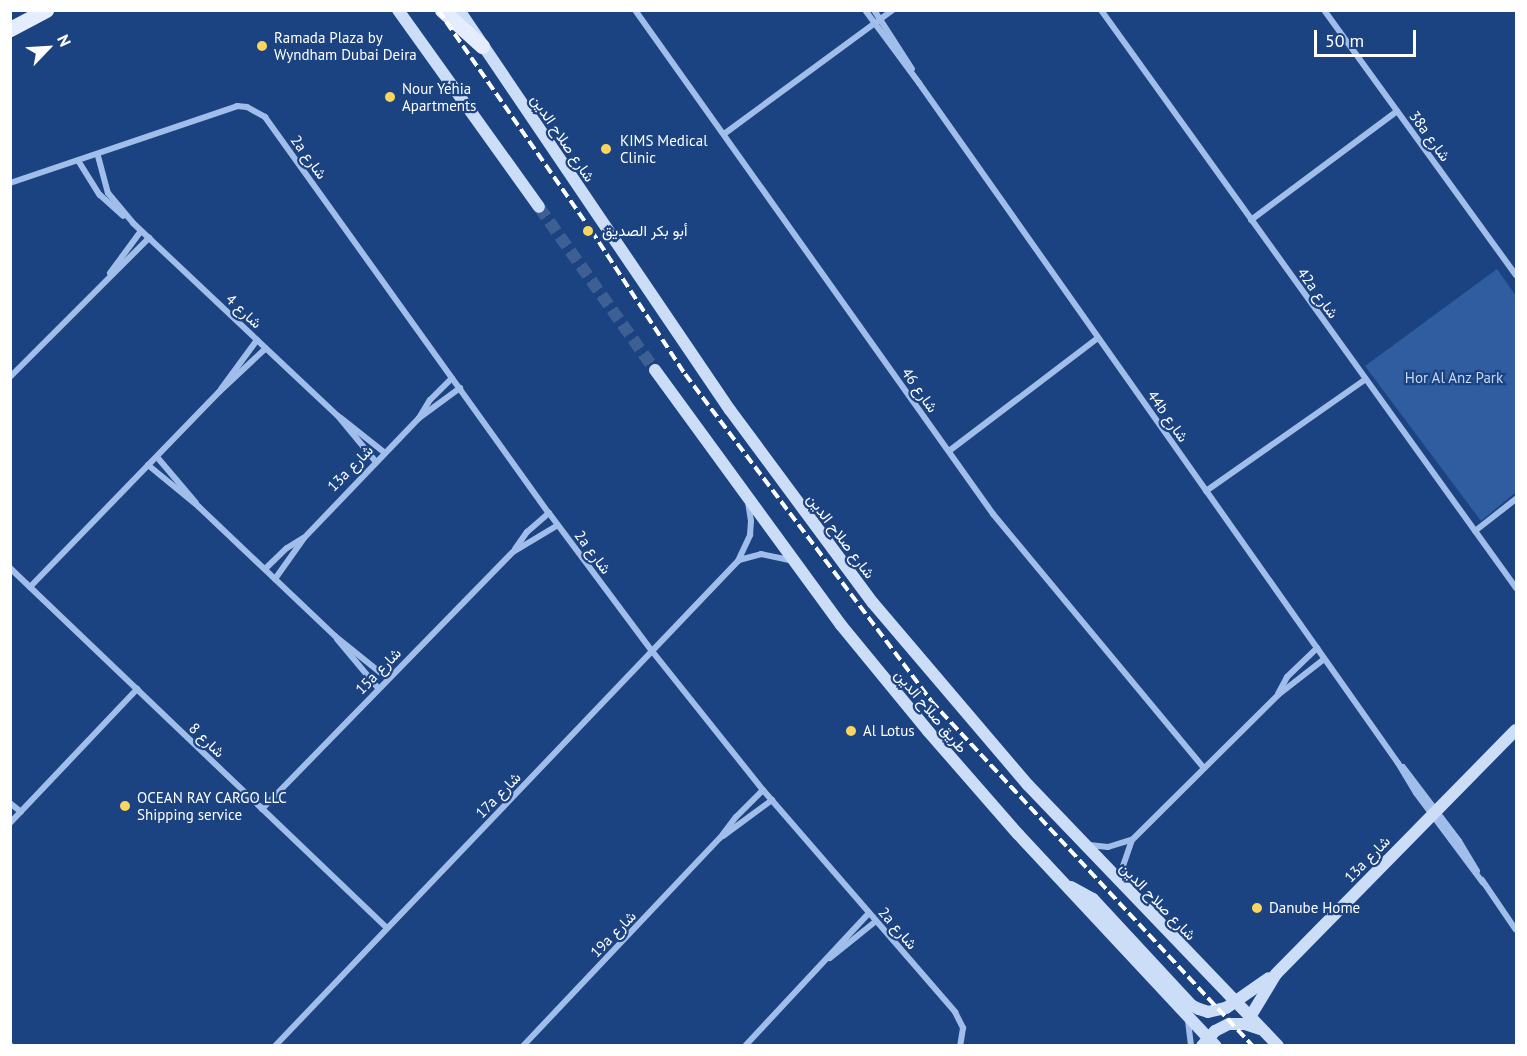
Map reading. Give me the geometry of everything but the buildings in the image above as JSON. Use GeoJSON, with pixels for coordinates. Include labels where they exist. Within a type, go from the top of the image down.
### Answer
{"type":"FeatureCollection","features":[{"type":"Feature","properties":{"kind":"main road"},"geometry":{"type":"LineString","coordinates":[[10,29],[45,10]]}},
{"type":"Feature","properties":{"kind":"main road"},"geometry":{"type":"LineString","coordinates":[[398,10],[539,207]]}},
{"type":"Feature","properties":{"kind":"main road"},"geometry":{"type":"LineString","coordinates":[[441,10],[482,46]]}},
{"type":"Feature","properties":{"kind":"main road","name":"شارع صلاح الدين"},"geometry":{"type":"LineString","coordinates":[[459,10],[730,410],[824,539],[960,708],[1083,844],[1261,1029]]}},
{"type":"Feature","properties":{"kind":"main road","name":"طريق صلاح الدين"},"geometry":{"type":"LineString","coordinates":[[655,370],[795,563],[920,722],[1208,1043]]}},
{"type":"Feature","properties":{"kind":"main road","name":"13a شارع"},"geometry":{"type":"LineString","coordinates":[[1250,1017],[1276,974],[1516,730]]}},
{"type":"Feature","properties":{"kind":"main road"},"geometry":{"type":"LineString","coordinates":[[1065,884],[1093,899],[1191,1005],[1208,1012],[1226,1008],[1276,974]]}},
{"type":"Feature","properties":{"kind":"main road"},"geometry":{"type":"LineString","coordinates":[[1208,1043],[1215,1031],[1229,1024],[1245,1024],[1261,1029],[1278,1046]]}},
{"type":"Feature","properties":{"kind":"street","name":"شارع 46"},"geometry":{"type":"LineString","coordinates":[[635,10],[1017,544],[1204,768]]}},
{"type":"Feature","properties":{"kind":"street"},"geometry":{"type":"LineString","coordinates":[[865,10],[919,83]]}},
{"type":"Feature","properties":{"kind":"street"},"geometry":{"type":"LineString","coordinates":[[874,10],[919,83]]}},
{"type":"Feature","properties":{"kind":"street"},"geometry":{"type":"LineString","coordinates":[[724,134],[893,10]]}},
{"type":"Feature","properties":{"kind":"street","name":"42a شارع"},"geometry":{"type":"LineString","coordinates":[[1101,10],[1516,588]]}},
{"type":"Feature","properties":{"kind":"street","name":"38a شارع"},"geometry":{"type":"LineString","coordinates":[[1324,10],[1516,272]]}},
{"type":"Feature","properties":{"kind":"street","name":"44b شارع"},"geometry":{"type":"LineString","coordinates":[[919,83],[1516,930]]}},
{"type":"Feature","properties":{"kind":"street","name":"2a شارع"},"geometry":{"type":"LineString","coordinates":[[98,156],[227,110],[247,107],[265,117],[549,513],[652,651],[763,790],[954,1012],[963,1028],[960,1046]]}},
{"type":"Feature","properties":{"kind":"street"},"geometry":{"type":"LineString","coordinates":[[1251,220],[1397,111]]}},
{"type":"Feature","properties":{"kind":"street"},"geometry":{"type":"LineString","coordinates":[[10,183],[98,156]]}},
{"type":"Feature","properties":{"kind":"street","name":"شارع 4"},"geometry":{"type":"LineString","coordinates":[[98,156],[108,193],[133,223]]}},
{"type":"Feature","properties":{"kind":"street","name":"شارع 4"},"geometry":{"type":"LineString","coordinates":[[79,162],[100,195],[133,223],[338,416],[376,462]]}},
{"type":"Feature","properties":{"kind":"street"},"geometry":{"type":"LineString","coordinates":[[108,277],[141,231]]}},
{"type":"Feature","properties":{"kind":"street"},"geometry":{"type":"LineString","coordinates":[[10,377],[149,238]]}},
{"type":"Feature","properties":{"kind":"street"},"geometry":{"type":"LineString","coordinates":[[949,451],[1098,338]]}},
{"type":"Feature","properties":{"kind":"street"},"geometry":{"type":"LineString","coordinates":[[219,392],[257,340]]}},
{"type":"Feature","properties":{"kind":"street"},"geometry":{"type":"LineString","coordinates":[[30,587],[219,392],[266,348]]}},
{"type":"Feature","properties":{"kind":"street","name":"13a شارع"},"geometry":{"type":"LineString","coordinates":[[275,579],[304,538],[386,453],[418,418],[430,400],[452,378]]}},
{"type":"Feature","properties":{"kind":"street"},"geometry":{"type":"LineString","coordinates":[[1206,491],[1366,379]]}},
{"type":"Feature","properties":{"kind":"street","name":"13a شارع"},"geometry":{"type":"LineString","coordinates":[[418,418],[460,388]]}},
{"type":"Feature","properties":{"kind":"street","name":"شارع 4"},"geometry":{"type":"LineString","coordinates":[[338,416],[360,430],[386,453]]}},
{"type":"Feature","properties":{"kind":"street"},"geometry":{"type":"LineString","coordinates":[[157,457],[198,506]]}},
{"type":"Feature","properties":{"kind":"street"},"geometry":{"type":"LineString","coordinates":[[148,465],[198,506],[336,636],[387,678]]}},
{"type":"Feature","properties":{"kind":"street","name":"17a شارع"},"geometry":{"type":"LineString","coordinates":[[276,1045],[738,561],[746,549],[751,521],[744,494]]}},
{"type":"Feature","properties":{"kind":"street"},"geometry":{"type":"LineString","coordinates":[[1475,531],[1516,499]]}},
{"type":"Feature","properties":{"kind":"street","name":"15a شارع"},"geometry":{"type":"LineString","coordinates":[[262,809],[387,678],[513,552],[526,532],[549,513]]}},
{"type":"Feature","properties":{"kind":"street","name":"15a شارع"},"geometry":{"type":"LineString","coordinates":[[513,552],[558,525]]}},
{"type":"Feature","properties":{"kind":"street","name":"13a شارع"},"geometry":{"type":"LineString","coordinates":[[265,569],[287,548],[304,538]]}},
{"type":"Feature","properties":{"kind":"street"},"geometry":{"type":"LineString","coordinates":[[738,561],[749,556],[773,554],[795,563]]}},
{"type":"Feature","properties":{"kind":"street","name":"شارع 8"},"geometry":{"type":"LineString","coordinates":[[10,568],[387,928]]}},
{"type":"Feature","properties":{"kind":"street"},"geometry":{"type":"LineString","coordinates":[[336,636],[378,688]]}},
{"type":"Feature","properties":{"kind":"street"},"geometry":{"type":"LineString","coordinates":[[1278,695],[1287,677],[1317,648]]}},
{"type":"Feature","properties":{"kind":"street"},"geometry":{"type":"LineString","coordinates":[[1129,893],[1123,866],[1132,840],[1278,695],[1324,658]]}},
{"type":"Feature","properties":{"kind":"street"},"geometry":{"type":"LineString","coordinates":[[11,822],[137,689]]}},
{"type":"Feature","properties":{"kind":"street","name":"19a شارع"},"geometry":{"type":"LineString","coordinates":[[523,1046],[763,790]]}},
{"type":"Feature","properties":{"kind":"street","name":"19a شارع"},"geometry":{"type":"LineString","coordinates":[[720,838],[772,800]]}},
{"type":"Feature","properties":{"kind":"street"},"geometry":{"type":"LineString","coordinates":[[10,804],[21,812]]}},
{"type":"Feature","properties":{"kind":"street"},"geometry":{"type":"LineString","coordinates":[[1083,844],[1108,847],[1132,840]]}},
{"type":"Feature","properties":{"kind":"street"},"geometry":{"type":"LineString","coordinates":[[827,960],[837,945],[869,913]]}},
{"type":"Feature","properties":{"kind":"street"},"geometry":{"type":"LineString","coordinates":[[745,1046],[827,960],[876,921]]}},
{"type":"Feature","properties":{"kind":"street"},"geometry":{"type":"LineString","coordinates":[[1183,1013],[1191,1030],[1191,1046]]}},
{"type":"Feature","properties":{"kind":"green space","name":"Hor Al Anz Park"},"geometry":{"type":"Polygon","coordinates":[[[1497,269],[1516,296],[1516,492],[1481,521],[1365,366],[1497,269]]]}},
{"type":"Feature","properties":{"kind":"tunnel"},"geometry":{"type":"LineString","coordinates":[[539,207],[655,370]]}},
{"type":"Feature","properties":{"kind":"railway"},"geometry":{"type":"LineString","coordinates":[[438,10],[591,230],[685,374],[931,701],[1253,1046]]}},
{"type":"Feature","properties":{"kind":"place","name":"Ramada Plaza by Wyndham Dubai Deira"},"geometry":{"type":"Point","coordinates":[262,46]}},
{"type":"Feature","properties":{"kind":"place","name":"Nour Yehia Apartments"},"geometry":{"type":"Point","coordinates":[390,97]}},
{"type":"Feature","properties":{"kind":"place","name":"KIMS Medical Clinic"},"geometry":{"type":"Point","coordinates":[606,149]}},
{"type":"Feature","properties":{"kind":"place","name":"أبو بكر الصديق"},"geometry":{"type":"Point","coordinates":[588,231]}},
{"type":"Feature","properties":{"kind":"place","name":"Al Lotus"},"geometry":{"type":"Point","coordinates":[851,731]}},
{"type":"Feature","properties":{"kind":"place","name":"OCEAN RAY CARGO LLC Shipping service"},"geometry":{"type":"Point","coordinates":[125,806]}},
{"type":"Feature","properties":{"kind":"place","name":"Danube Home"},"geometry":{"type":"Point","coordinates":[1257,908]}}]}
